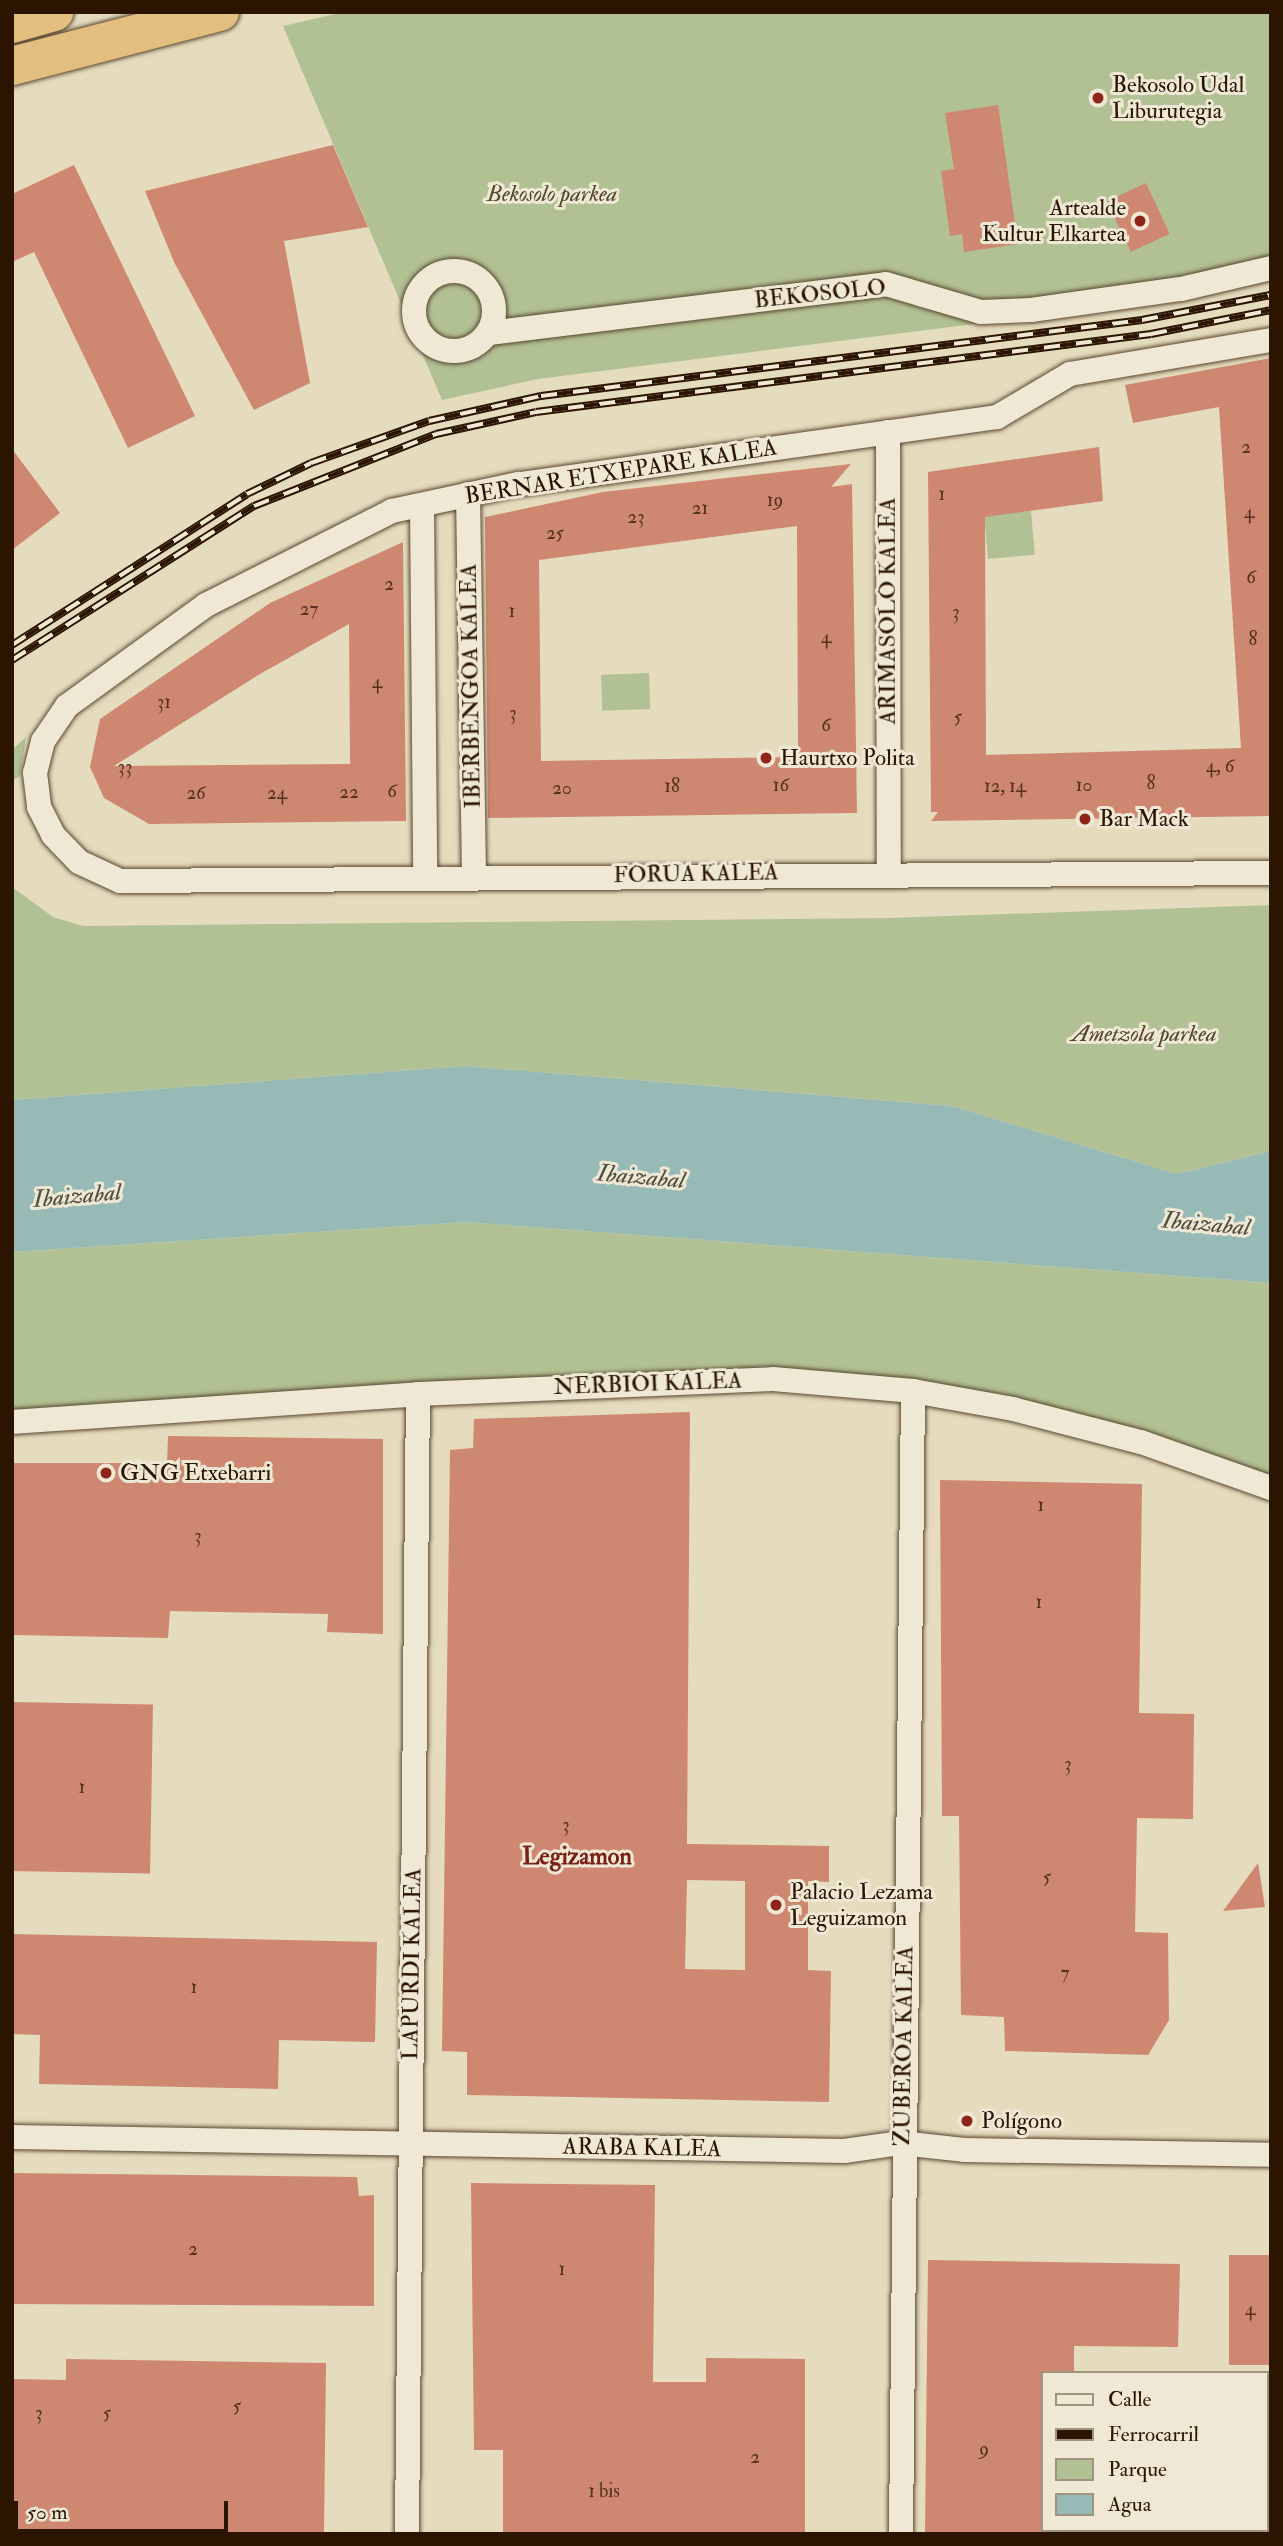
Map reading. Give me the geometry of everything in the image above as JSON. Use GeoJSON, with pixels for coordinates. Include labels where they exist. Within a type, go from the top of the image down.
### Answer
{"type":"FeatureCollection","features":[{"type":"Feature","properties":{"kind":"highway"},"geometry":{"type":"LineString","coordinates":[[12,24],[54,12]]}},
{"type":"Feature","properties":{"kind":"highway"},"geometry":{"type":"LineString","coordinates":[[12,66],[219,12]]}},
{"type":"Feature","properties":{"kind":"street","name":"BEKOSOLO"},"geometry":{"type":"LineString","coordinates":[[489,333],[886,284],[981,312],[1031,310],[1181,289],[1271,268]]}},
{"type":"Feature","properties":{"kind":"street","name":"BERNAR ETXEPARE KALEA"},"geometry":{"type":"LineString","coordinates":[[120,881],[79,862],[39,807],[35,773],[43,741],[67,706],[206,605],[392,511],[468,494],[997,417],[1070,374],[1271,340]]}},
{"type":"Feature","properties":{"kind":"street","name":"ARIMASOLO KALEA"},"geometry":{"type":"LineString","coordinates":[[887,432],[889,874]]}},
{"type":"Feature","properties":{"kind":"street","name":"IBERBENGOA KALEA"},"geometry":{"type":"LineString","coordinates":[[468,494],[474,877]]}},
{"type":"Feature","properties":{"kind":"street","name":"IBERBENGOA KALEA"},"geometry":{"type":"LineString","coordinates":[[422,506],[425,878]]}},
{"type":"Feature","properties":{"kind":"street","name":"FORUA KALEA"},"geometry":{"type":"LineString","coordinates":[[120,881],[1271,873]]}},
{"type":"Feature","properties":{"kind":"street","name":"NERBIOI KALEA"},"geometry":{"type":"LineString","coordinates":[[12,1422],[418,1394],[774,1379],[913,1391],[1131,1439],[1271,1488]]}},
{"type":"Feature","properties":{"kind":"street","name":"ZUBEROA KALEA"},"geometry":{"type":"LineString","coordinates":[[901,2534],[901,2143],[913,1391]]}},
{"type":"Feature","properties":{"kind":"street","name":"LAPURDI KALEA"},"geometry":{"type":"LineString","coordinates":[[407,2534],[418,1394]]}},
{"type":"Feature","properties":{"kind":"street","name":"ARABA KALEA"},"geometry":{"type":"LineString","coordinates":[[12,2137],[844,2151],[901,2143],[964,2150],[1271,2155]]}},
{"type":"Feature","properties":{"kind":"green space","name":"Bekosolo parkea"},"geometry":{"type":"Polygon","coordinates":[[[344,12],[1271,12],[1271,278],[1140,303],[538,379],[442,400],[283,26],[344,12]]]}},
{"type":"Feature","properties":{"kind":"green space"},"geometry":{"type":"Polygon","coordinates":[[[1031,511],[1035,555],[988,559],[984,515],[1031,511]]]}},
{"type":"Feature","properties":{"kind":"green space"},"geometry":{"type":"Polygon","coordinates":[[[649,673],[650,709],[602,711],[601,675],[649,673]]]}},
{"type":"Feature","properties":{"kind":"green space"},"geometry":{"type":"Polygon","coordinates":[[[26,737],[20,776],[12,781],[12,750],[26,737]]]}},
{"type":"Feature","properties":{"kind":"green space","name":"Ametzola parkea"},"geometry":{"type":"Polygon","coordinates":[[[12,887],[53,917],[83,926],[889,918],[1271,905],[1271,1151],[1177,1174],[952,1106],[465,1066],[12,1100],[12,887]]]}},
{"type":"Feature","properties":{"kind":"green space"},"geometry":{"type":"Polygon","coordinates":[[[466,1222],[1271,1283],[1271,1488],[913,1391],[418,1394],[12,1432],[12,1252],[466,1222]]]}},
{"type":"Feature","properties":{"kind":"water","name":"Ibaizabal"},"geometry":{"type":"Polygon","coordinates":[[[465,1066],[952,1106],[1177,1174],[1271,1151],[1271,1283],[466,1222],[12,1252],[12,1100],[465,1066]]]}},
{"type":"Feature","properties":{"kind":"building"},"geometry":{"type":"Polygon","coordinates":[[[998,105],[1018,244],[964,252],[962,234],[950,236],[941,171],[954,169],[945,113],[998,105]]]}},
{"type":"Feature","properties":{"kind":"building"},"geometry":{"type":"Polygon","coordinates":[[[333,145],[368,227],[284,241],[310,383],[254,410],[174,262],[145,191],[333,145]]]}},
{"type":"Feature","properties":{"kind":"building"},"geometry":{"type":"Polygon","coordinates":[[[74,165],[195,416],[128,448],[34,252],[12,262],[12,194],[74,165]]]}},
{"type":"Feature","properties":{"kind":"building","name":"Artealde Kultur Elkartea"},"geometry":{"type":"Polygon","coordinates":[[[1146,183],[1170,234],[1131,252],[1107,201],[1146,183]]]}},
{"type":"Feature","properties":{"kind":"building"},"geometry":{"type":"Polygon","coordinates":[[[1271,358],[1271,816],[931,821],[938,812],[931,812],[928,472],[1099,447],[1103,501],[985,517],[986,755],[1241,748],[1219,407],[1133,423],[1125,385],[1271,358]]]}},
{"type":"Feature","properties":{"kind":"building"},"geometry":{"type":"Polygon","coordinates":[[[12,449],[60,513],[12,550],[12,449]]]}},
{"type":"Feature","properties":{"kind":"building"},"geometry":{"type":"Polygon","coordinates":[[[851,464],[831,487],[852,484],[857,813],[488,818],[485,517],[603,492],[851,464]],[[797,526],[539,560],[541,761],[798,757],[797,526]]]}},
{"type":"Feature","properties":{"kind":"building"},"geometry":{"type":"Polygon","coordinates":[[[403,542],[406,821],[149,824],[104,798],[90,767],[100,719],[270,603],[403,542]],[[349,624],[260,674],[114,766],[350,764],[349,624]]]}},
{"type":"Feature","properties":{"kind":"building"},"geometry":{"type":"Polygon","coordinates":[[[690,1412],[687,1844],[829,1846],[829,1882],[808,1881],[808,1970],[831,1971],[829,2102],[467,2095],[467,2052],[442,2051],[450,1450],[473,1448],[474,1419],[690,1412]],[[687,1880],[685,1969],[745,1970],[745,1881],[687,1880]]]}},
{"type":"Feature","properties":{"kind":"building"},"geometry":{"type":"Polygon","coordinates":[[[168,1436],[383,1439],[383,1634],[327,1632],[328,1614],[170,1611],[168,1638],[12,1635],[12,1463],[167,1463],[168,1436]]]}},
{"type":"Feature","properties":{"kind":"building"},"geometry":{"type":"Polygon","coordinates":[[[940,1480],[1142,1484],[1139,1713],[1194,1714],[1193,1819],[1137,1818],[1135,1932],[1168,1933],[1169,2020],[1148,2055],[1005,2051],[1004,2017],[961,2015],[959,1816],[942,1816],[940,1480]]]}},
{"type":"Feature","properties":{"kind":"building"},"geometry":{"type":"Polygon","coordinates":[[[12,1702],[153,1704],[150,1873],[12,1871],[12,1702]]]}},
{"type":"Feature","properties":{"kind":"building"},"geometry":{"type":"Polygon","coordinates":[[[1258,1863],[1265,1907],[1223,1911],[1258,1863]]]}},
{"type":"Feature","properties":{"kind":"building"},"geometry":{"type":"Polygon","coordinates":[[[12,1934],[377,1942],[375,2042],[279,2040],[278,2089],[39,2084],[40,2035],[12,2034],[12,1934]]]}},
{"type":"Feature","properties":{"kind":"building"},"geometry":{"type":"Polygon","coordinates":[[[12,2173],[357,2177],[359,2196],[374,2195],[374,2306],[12,2304],[12,2173]]]}},
{"type":"Feature","properties":{"kind":"building"},"geometry":{"type":"Polygon","coordinates":[[[471,2183],[655,2185],[653,2382],[706,2382],[706,2358],[805,2359],[805,2534],[503,2534],[503,2450],[474,2450],[471,2183]]]}},
{"type":"Feature","properties":{"kind":"building"},"geometry":{"type":"Polygon","coordinates":[[[1229,2255],[1271,2255],[1271,2365],[1229,2365],[1229,2255]]]}},
{"type":"Feature","properties":{"kind":"building"},"geometry":{"type":"Polygon","coordinates":[[[928,2260],[1180,2264],[1178,2347],[1074,2346],[1074,2371],[1042,2371],[1043,2534],[925,2534],[928,2260]]]}},
{"type":"Feature","properties":{"kind":"building"},"geometry":{"type":"Polygon","coordinates":[[[66,2359],[326,2363],[324,2534],[12,2534],[12,2379],[66,2380],[66,2359]]]}},
{"type":"Feature","properties":{"kind":"railway"},"geometry":{"type":"LineString","coordinates":[[12,645],[247,494],[311,463],[429,421],[541,396],[1142,320],[1271,295]]}},
{"type":"Feature","properties":{"kind":"railway"},"geometry":{"type":"LineString","coordinates":[[12,660],[254,506],[436,434],[536,412],[1151,334],[1271,310]]}},
{"type":"Feature","properties":{"kind":"place","name":"Bekosolo Udal Liburutegia"},"geometry":{"type":"Point","coordinates":[1098,98]}},
{"type":"Feature","properties":{"kind":"place","name":"Artealde Kultur Elkartea"},"geometry":{"type":"Point","coordinates":[1140,221]}},
{"type":"Feature","properties":{"kind":"place","name":"Haurtxo Polita"},"geometry":{"type":"Point","coordinates":[766,758]}},
{"type":"Feature","properties":{"kind":"place","name":"Bar Mack"},"geometry":{"type":"Point","coordinates":[1085,819]}},
{"type":"Feature","properties":{"kind":"place","name":"GNG Etxebarri"},"geometry":{"type":"Point","coordinates":[106,1473]}},
{"type":"Feature","properties":{"kind":"place","name":"Palacio Lezama Leguizamon"},"geometry":{"type":"Point","coordinates":[776,1905]}},
{"type":"Feature","properties":{"kind":"place","name":"Polígono"},"geometry":{"type":"Point","coordinates":[967,2121]}},
{"type":"Feature","properties":{"kind":"district","name":"Legizamon"},"geometry":{"type":"Point","coordinates":[577,1857]}}]}
